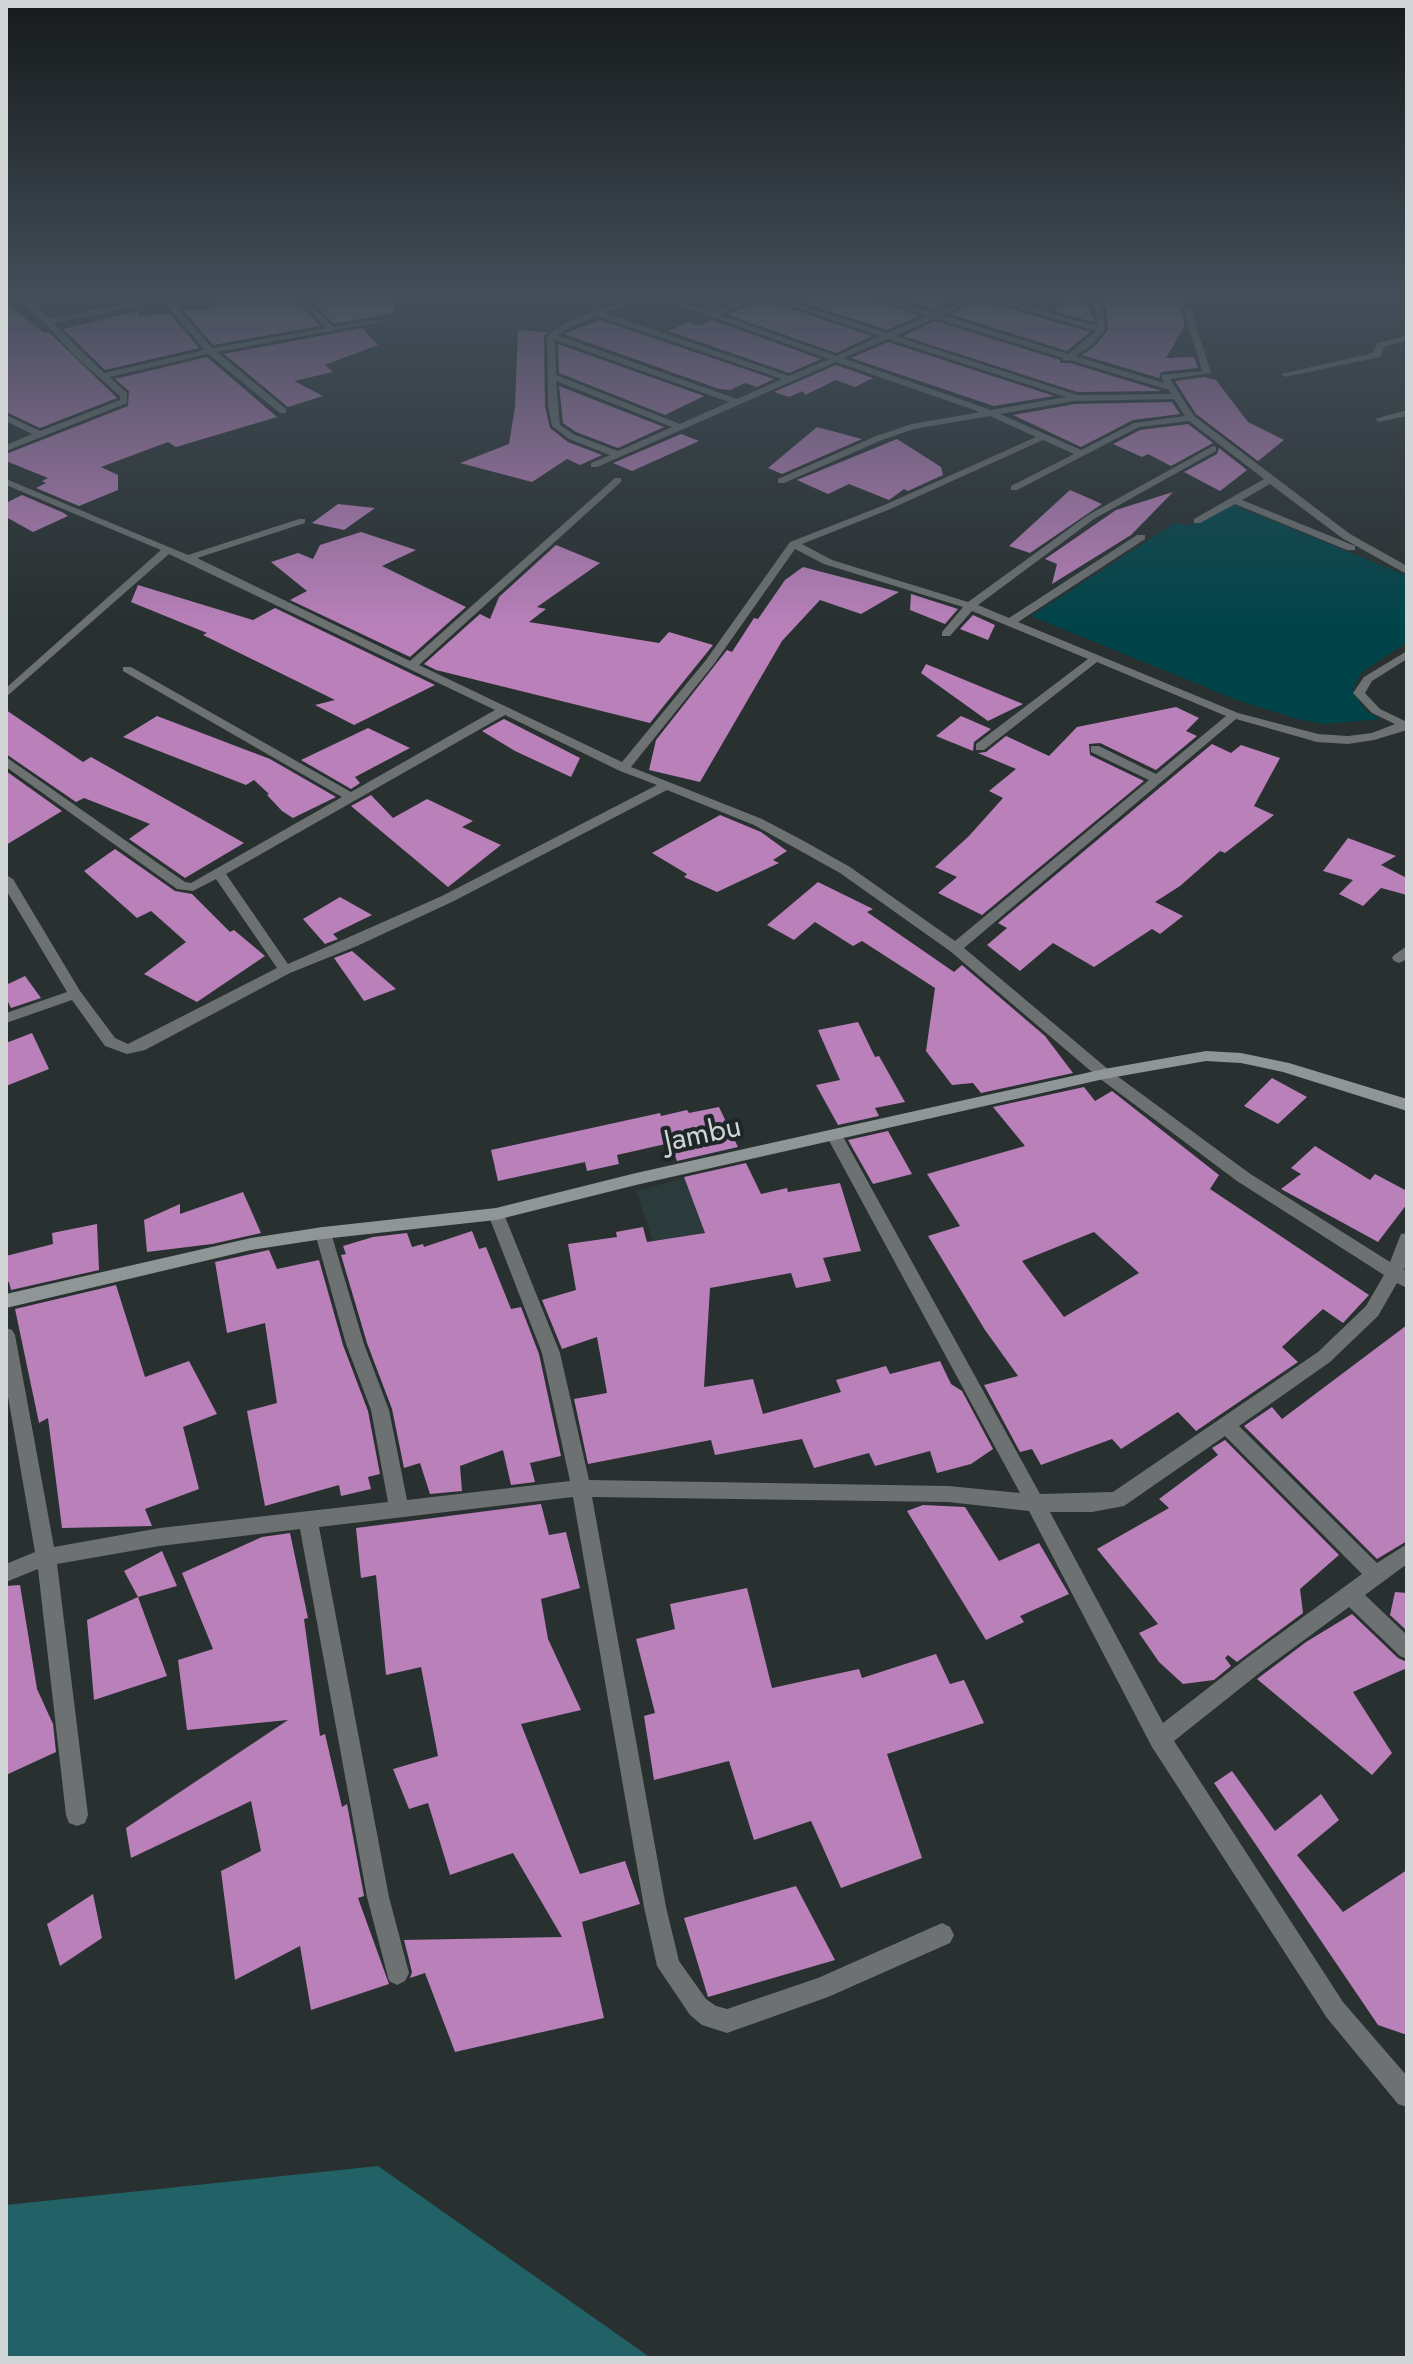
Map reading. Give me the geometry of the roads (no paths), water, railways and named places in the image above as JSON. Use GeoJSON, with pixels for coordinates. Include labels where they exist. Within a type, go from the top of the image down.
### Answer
{"type":"FeatureCollection","features":[{"type":"Feature","properties":{"kind":"street"},"geometry":{"type":"LineString","coordinates":[[6,448],[106,408]]}},
{"type":"Feature","properties":{"kind":"street"},"geometry":{"type":"LineString","coordinates":[[280,408],[283,411]]}},
{"type":"Feature","properties":{"kind":"street"},"geometry":{"type":"LineString","coordinates":[[554,408],[556,426],[572,437],[617,454]]}},
{"type":"Feature","properties":{"kind":"street"},"geometry":{"type":"LineString","coordinates":[[632,408],[679,427]]}},
{"type":"Feature","properties":{"kind":"street"},"geometry":{"type":"LineString","coordinates":[[594,465],[722,408]]}},
{"type":"Feature","properties":{"kind":"street"},"geometry":{"type":"LineString","coordinates":[[949,408],[961,419]]}},
{"type":"Feature","properties":{"kind":"street"},"geometry":{"type":"LineString","coordinates":[[977,408],[1080,453]]}},
{"type":"Feature","properties":{"kind":"street"},"geometry":{"type":"LineString","coordinates":[[781,481],[891,433],[1022,408]]}},
{"type":"Feature","properties":{"kind":"street"},"geometry":{"type":"LineString","coordinates":[[1185,408],[1199,427],[1304,506],[1386,561]]}},
{"type":"Feature","properties":{"kind":"street"},"geometry":{"type":"LineString","coordinates":[[1379,419],[1407,413]]}},
{"type":"Feature","properties":{"kind":"street"},"geometry":{"type":"LineString","coordinates":[[6,418],[40,435]]}},
{"type":"Feature","properties":{"kind":"street"},"geometry":{"type":"LineString","coordinates":[[1014,488],[1137,425],[1191,418]]}},
{"type":"Feature","properties":{"kind":"street"},"geometry":{"type":"LineString","coordinates":[[624,768],[710,662],[794,544],[885,508],[1043,437]]}},
{"type":"Feature","properties":{"kind":"street"},"geometry":{"type":"LineString","coordinates":[[946,634],[970,606],[1107,506],[1213,449]]}},
{"type":"Feature","properties":{"kind":"street"},"geometry":{"type":"LineString","coordinates":[[1197,521],[1271,479]]}},
{"type":"Feature","properties":{"kind":"street"},"geometry":{"type":"LineString","coordinates":[[410,667],[618,480]]}},
{"type":"Feature","properties":{"kind":"street"},"geometry":{"type":"LineString","coordinates":[[6,482],[188,558],[624,768],[745,816],[845,870],[955,948],[1104,1074],[1243,1177],[1400,1278]]}},
{"type":"Feature","properties":{"kind":"street"},"geometry":{"type":"LineString","coordinates":[[1234,500],[1407,570]]}},
{"type":"Feature","properties":{"kind":"street"},"geometry":{"type":"LineString","coordinates":[[188,558],[302,521]]}},
{"type":"Feature","properties":{"kind":"street"},"geometry":{"type":"LineString","coordinates":[[1011,622],[1141,537]]}},
{"type":"Feature","properties":{"kind":"street"},"geometry":{"type":"LineString","coordinates":[[794,544],[828,562],[970,606],[1234,715],[1317,738],[1348,740],[1374,736],[1405,725]]}},
{"type":"Feature","properties":{"kind":"street"},"geometry":{"type":"LineString","coordinates":[[6,694],[168,549]]}},
{"type":"Feature","properties":{"kind":"street"},"geometry":{"type":"LineString","coordinates":[[1405,725],[1376,711],[1359,693],[1368,679],[1407,654]]}},
{"type":"Feature","properties":{"kind":"street"},"geometry":{"type":"LineString","coordinates":[[980,747],[1097,657]]}},
{"type":"Feature","properties":{"kind":"street"},"geometry":{"type":"LineString","coordinates":[[127,669],[352,798]]}},
{"type":"Feature","properties":{"kind":"street"},"geometry":{"type":"LineString","coordinates":[[6,761],[182,886],[193,887],[503,711]]}},
{"type":"Feature","properties":{"kind":"street"},"geometry":{"type":"LineString","coordinates":[[955,948],[1234,715]]}},
{"type":"Feature","properties":{"kind":"street"},"geometry":{"type":"LineString","coordinates":[[1095,749],[1157,779]]}},
{"type":"Feature","properties":{"kind":"street"},"geometry":{"type":"LineString","coordinates":[[6,879],[75,994],[110,1042],[127,1049],[140,1046],[285,970],[447,899],[667,785]]}},
{"type":"Feature","properties":{"kind":"street"},"geometry":{"type":"LineString","coordinates":[[218,873],[285,970]]}},
{"type":"Feature","properties":{"kind":"street"},"geometry":{"type":"LineString","coordinates":[[6,1018],[75,994]]}},
{"type":"Feature","properties":{"kind":"street","name":"Jambu"},"geometry":{"type":"LineString","coordinates":[[6,1301],[222,1251],[323,1233],[496,1214],[636,1179],[835,1137],[1104,1074],[1206,1056],[1241,1058],[1284,1067],[1407,1105]]}},
{"type":"Feature","properties":{"kind":"street"},"geometry":{"type":"LineString","coordinates":[[835,1137],[1160,1739],[1335,2010],[1407,2095]]}},
{"type":"Feature","properties":{"kind":"street"},"geometry":{"type":"LineString","coordinates":[[496,1214],[551,1353],[581,1488],[655,1907],[669,1966],[698,2007],[710,2017],[727,2021],[820,1989],[942,1935]]}},
{"type":"Feature","properties":{"kind":"street"},"geometry":{"type":"LineString","coordinates":[[323,1233],[355,1344],[380,1410],[399,1510]]}},
{"type":"Feature","properties":{"kind":"street"},"geometry":{"type":"LineString","coordinates":[[6,1573],[46,1557],[160,1537],[581,1488],[948,1494],[1035,1503],[1117,1500],[1324,1357],[1372,1311],[1400,1278],[1407,1239]]}},
{"type":"Feature","properties":{"kind":"street"},"geometry":{"type":"LineString","coordinates":[[6,1335],[46,1557],[77,1815]]}},
{"type":"Feature","properties":{"kind":"street"},"geometry":{"type":"LineString","coordinates":[[1227,1426],[1377,1576]]}},
{"type":"Feature","properties":{"kind":"street"},"geometry":{"type":"LineString","coordinates":[[308,1519],[378,1897],[397,1973]]}},
{"type":"Feature","properties":{"kind":"street"},"geometry":{"type":"LineString","coordinates":[[1160,1739],[1255,1664],[1407,1553]]}},
{"type":"Feature","properties":{"kind":"street"},"geometry":{"type":"LineString","coordinates":[[1351,1595],[1407,1649]]}}]}
